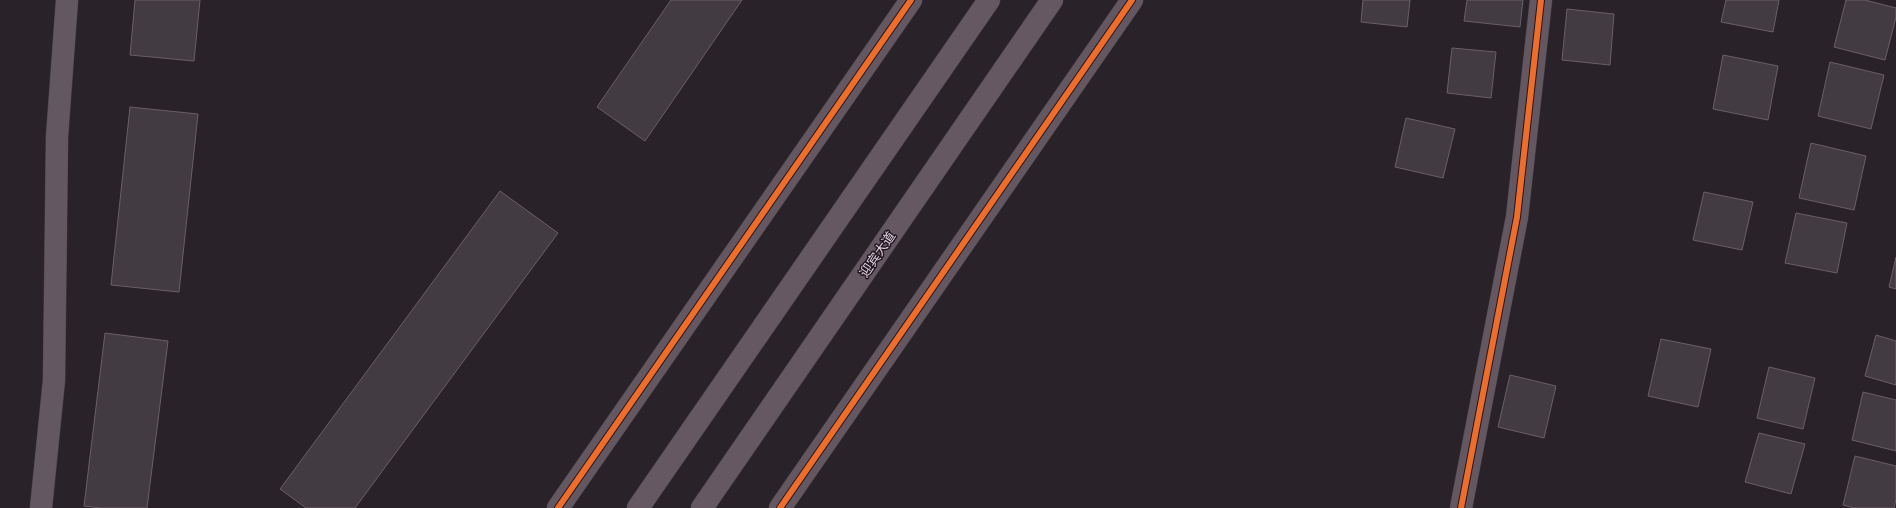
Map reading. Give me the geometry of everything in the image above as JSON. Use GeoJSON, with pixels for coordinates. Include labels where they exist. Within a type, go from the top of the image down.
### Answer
{"type":"FeatureCollection","features":[{"type":"Feature","properties":{"kind":"main road"},"geometry":{"type":"LineString","coordinates":[[638,508],[988,0]]}},
{"type":"Feature","properties":{"kind":"main road","name":"迎宾大道"},"geometry":{"type":"LineString","coordinates":[[702,508],[1052,0]]}},
{"type":"Feature","properties":{"kind":"street"},"geometry":{"type":"LineString","coordinates":[[41,508],[54,380],[57,137],[67,0]]}},
{"type":"Feature","properties":{"kind":"street"},"geometry":{"type":"LineString","coordinates":[[558,508],[911,0]]}},
{"type":"Feature","properties":{"kind":"street"},"geometry":{"type":"LineString","coordinates":[[780,508],[1132,0]]}},
{"type":"Feature","properties":{"kind":"street"},"geometry":{"type":"LineString","coordinates":[[1460,508],[1517,217],[1541,0]]}},
{"type":"Feature","properties":{"kind":"building"},"geometry":{"type":"Polygon","coordinates":[[[135,0],[200,0],[194,61],[130,55],[135,0]]]}},
{"type":"Feature","properties":{"kind":"building"},"geometry":{"type":"Polygon","coordinates":[[[671,0],[742,0],[645,141],[597,107],[671,0]]]}},
{"type":"Feature","properties":{"kind":"building"},"geometry":{"type":"Polygon","coordinates":[[[1363,0],[1410,0],[1407,27],[1361,22],[1363,0]]]}},
{"type":"Feature","properties":{"kind":"building"},"geometry":{"type":"Polygon","coordinates":[[[1467,0],[1523,0],[1520,27],[1464,21],[1467,0]]]}},
{"type":"Feature","properties":{"kind":"building"},"geometry":{"type":"Polygon","coordinates":[[[1726,0],[1779,0],[1773,32],[1721,22],[1726,0]]]}},
{"type":"Feature","properties":{"kind":"building"},"geometry":{"type":"Polygon","coordinates":[[[1846,0],[1865,0],[1896,8],[1896,17],[1885,60],[1834,47],[1846,0]]]}},
{"type":"Feature","properties":{"kind":"building"},"geometry":{"type":"Polygon","coordinates":[[[1567,9],[1614,14],[1610,65],[1562,60],[1567,9]]]}},
{"type":"Feature","properties":{"kind":"building"},"geometry":{"type":"Polygon","coordinates":[[[1452,48],[1496,52],[1491,98],[1447,93],[1452,48]]]}},
{"type":"Feature","properties":{"kind":"building"},"geometry":{"type":"Polygon","coordinates":[[[1723,55],[1778,66],[1768,120],[1713,109],[1723,55]]]}},
{"type":"Feature","properties":{"kind":"building"},"geometry":{"type":"Polygon","coordinates":[[[1830,62],[1884,75],[1871,129],[1818,116],[1830,62]]]}},
{"type":"Feature","properties":{"kind":"building"},"geometry":{"type":"Polygon","coordinates":[[[130,107],[198,114],[179,292],[111,285],[130,107]]]}},
{"type":"Feature","properties":{"kind":"building"},"geometry":{"type":"Polygon","coordinates":[[[1406,118],[1455,129],[1443,178],[1395,167],[1406,118]]]}},
{"type":"Feature","properties":{"kind":"building"},"geometry":{"type":"Polygon","coordinates":[[[1811,143],[1866,156],[1854,210],[1799,198],[1811,143]]]}},
{"type":"Feature","properties":{"kind":"building"},"geometry":{"type":"Polygon","coordinates":[[[500,191],[558,233],[355,508],[306,508],[280,489],[500,191]]]}},
{"type":"Feature","properties":{"kind":"building"},"geometry":{"type":"Polygon","coordinates":[[[1704,192],[1753,202],[1742,250],[1693,240],[1704,192]]]}},
{"type":"Feature","properties":{"kind":"building"},"geometry":{"type":"Polygon","coordinates":[[[1796,213],[1847,223],[1837,273],[1785,263],[1796,213]]]}},
{"type":"Feature","properties":{"kind":"building"},"geometry":{"type":"Polygon","coordinates":[[[1896,257],[1896,289],[1889,287],[1896,257]]]}},
{"type":"Feature","properties":{"kind":"building"},"geometry":{"type":"Polygon","coordinates":[[[105,333],[168,341],[147,508],[101,508],[84,506],[105,333]]]}},
{"type":"Feature","properties":{"kind":"building"},"geometry":{"type":"Polygon","coordinates":[[[1876,335],[1896,341],[1896,385],[1865,376],[1876,335]]]}},
{"type":"Feature","properties":{"kind":"building"},"geometry":{"type":"Polygon","coordinates":[[[1661,339],[1711,349],[1698,407],[1648,396],[1661,339]]]}},
{"type":"Feature","properties":{"kind":"building"},"geometry":{"type":"Polygon","coordinates":[[[1769,367],[1815,378],[1803,429],[1757,418],[1769,367]]]}},
{"type":"Feature","properties":{"kind":"building"},"geometry":{"type":"Polygon","coordinates":[[[1510,375],[1556,386],[1544,438],[1498,427],[1510,375]]]}},
{"type":"Feature","properties":{"kind":"building"},"geometry":{"type":"Polygon","coordinates":[[[1863,392],[1896,400],[1896,451],[1852,440],[1863,392]]]}},
{"type":"Feature","properties":{"kind":"building"},"geometry":{"type":"Polygon","coordinates":[[[1759,433],[1805,444],[1791,494],[1745,482],[1759,433]]]}},
{"type":"Feature","properties":{"kind":"building"},"geometry":{"type":"Polygon","coordinates":[[[1855,456],[1896,466],[1896,499],[1894,508],[1854,508],[1843,505],[1855,456]]]}},
{"type":"Feature","properties":{"kind":"cycle path"},"geometry":{"type":"LineString","coordinates":[[558,508],[911,0]]}},
{"type":"Feature","properties":{"kind":"cycle path"},"geometry":{"type":"LineString","coordinates":[[780,508],[1132,0]]}},
{"type":"Feature","properties":{"kind":"cycle path"},"geometry":{"type":"LineString","coordinates":[[1461,508],[1517,217],[1541,0]]}}]}
